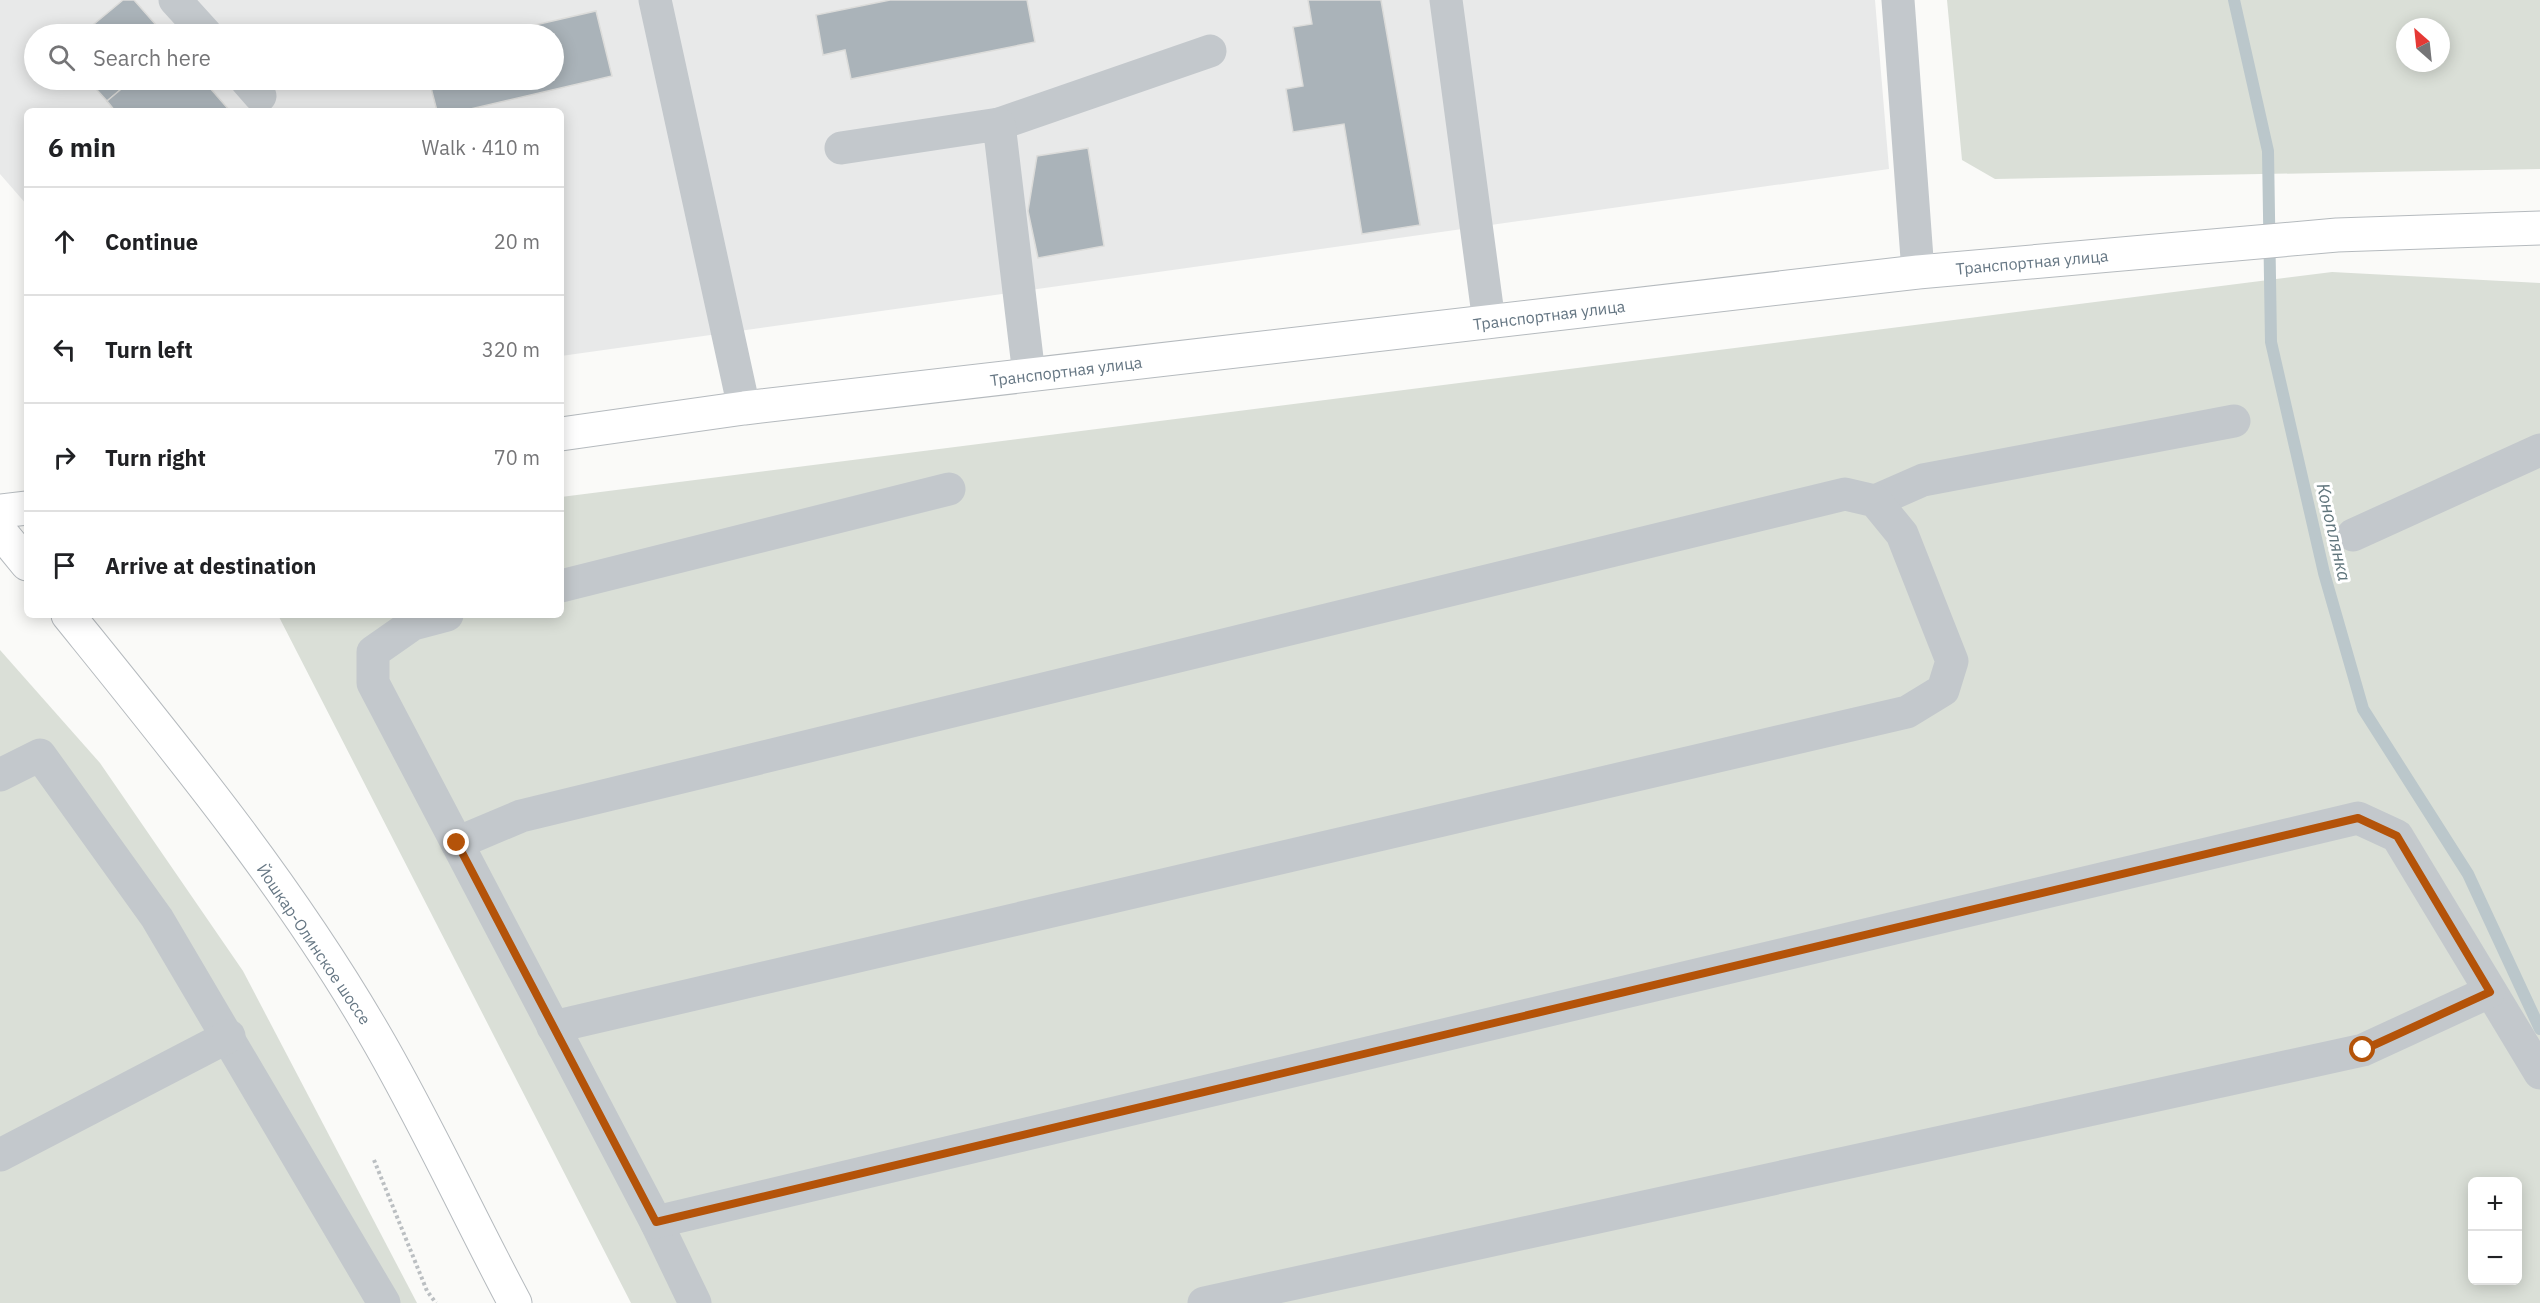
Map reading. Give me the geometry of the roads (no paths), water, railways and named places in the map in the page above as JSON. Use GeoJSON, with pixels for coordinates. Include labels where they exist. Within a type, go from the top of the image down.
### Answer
{"type":"FeatureCollection","features":[{"type":"Feature","properties":{"kind":"main road","name":"Транспортная улица"},"geometry":{"type":"LineString","coordinates":[[564,434],[744,408],[1918,272],[2337,235],[2540,228]]}},
{"type":"Feature","properties":{"kind":"main road"},"geometry":{"type":"LineString","coordinates":[[0,511],[24,508]]}},
{"type":"Feature","properties":{"kind":"main road"},"geometry":{"type":"LineString","coordinates":[[0,531],[24,560]]}},
{"type":"Feature","properties":{"kind":"main road","name":"Йошкар-Олинское шоссе"},"geometry":{"type":"LineString","coordinates":[[70,618],[224,814],[304,924],[376,1037],[515,1303]]}},
{"type":"Feature","properties":{"kind":"lane"},"geometry":{"type":"LineString","coordinates":[[175,0],[197,24]]}},
{"type":"Feature","properties":{"kind":"lane"},"geometry":{"type":"LineString","coordinates":[[655,0],[744,408]]}},
{"type":"Feature","properties":{"kind":"lane"},"geometry":{"type":"LineString","coordinates":[[1446,0],[1489,322]]}},
{"type":"Feature","properties":{"kind":"lane"},"geometry":{"type":"LineString","coordinates":[[1898,0],[1918,272]]}},
{"type":"Feature","properties":{"kind":"lane"},"geometry":{"type":"LineString","coordinates":[[841,148],[999,124],[1210,51]]}},
{"type":"Feature","properties":{"kind":"lane"},"geometry":{"type":"LineString","coordinates":[[999,124],[1029,375]]}},
{"type":"Feature","properties":{"kind":"lane"},"geometry":{"type":"LineString","coordinates":[[457,843],[521,816],[1845,494],[1875,501],[1923,480],[2234,420]]}},
{"type":"Feature","properties":{"kind":"lane"},"geometry":{"type":"LineString","coordinates":[[2353,535],[2540,450]]}},
{"type":"Feature","properties":{"kind":"lane"},"geometry":{"type":"LineString","coordinates":[[564,585],[949,489]]}},
{"type":"Feature","properties":{"kind":"lane"},"geometry":{"type":"LineString","coordinates":[[553,1027],[1907,712],[1943,690],[1952,660],[1902,534],[1875,501]]}},
{"type":"Feature","properties":{"kind":"lane"},"geometry":{"type":"LineString","coordinates":[[436,618],[413,624],[373,652],[373,683],[656,1222],[695,1303]]}},
{"type":"Feature","properties":{"kind":"lane"},"geometry":{"type":"LineString","coordinates":[[0,775],[40,755],[157,918],[229,1036],[384,1303]]}},
{"type":"Feature","properties":{"kind":"lane"},"geometry":{"type":"LineString","coordinates":[[656,1222],[2358,818],[2397,836],[2540,1073]]}},
{"type":"Feature","properties":{"kind":"lane"},"geometry":{"type":"LineString","coordinates":[[1204,1303],[2363,1050],[2490,992]]}},
{"type":"Feature","properties":{"kind":"lane"},"geometry":{"type":"LineString","coordinates":[[0,1155],[229,1036]]}},
{"type":"Feature","properties":{"kind":"waterway","name":"Коноплянка"},"geometry":{"type":"LineString","coordinates":[[2234,0],[2268,151],[2271,342],[2324,573],[2363,709],[2468,874],[2540,1029]]}}]}
